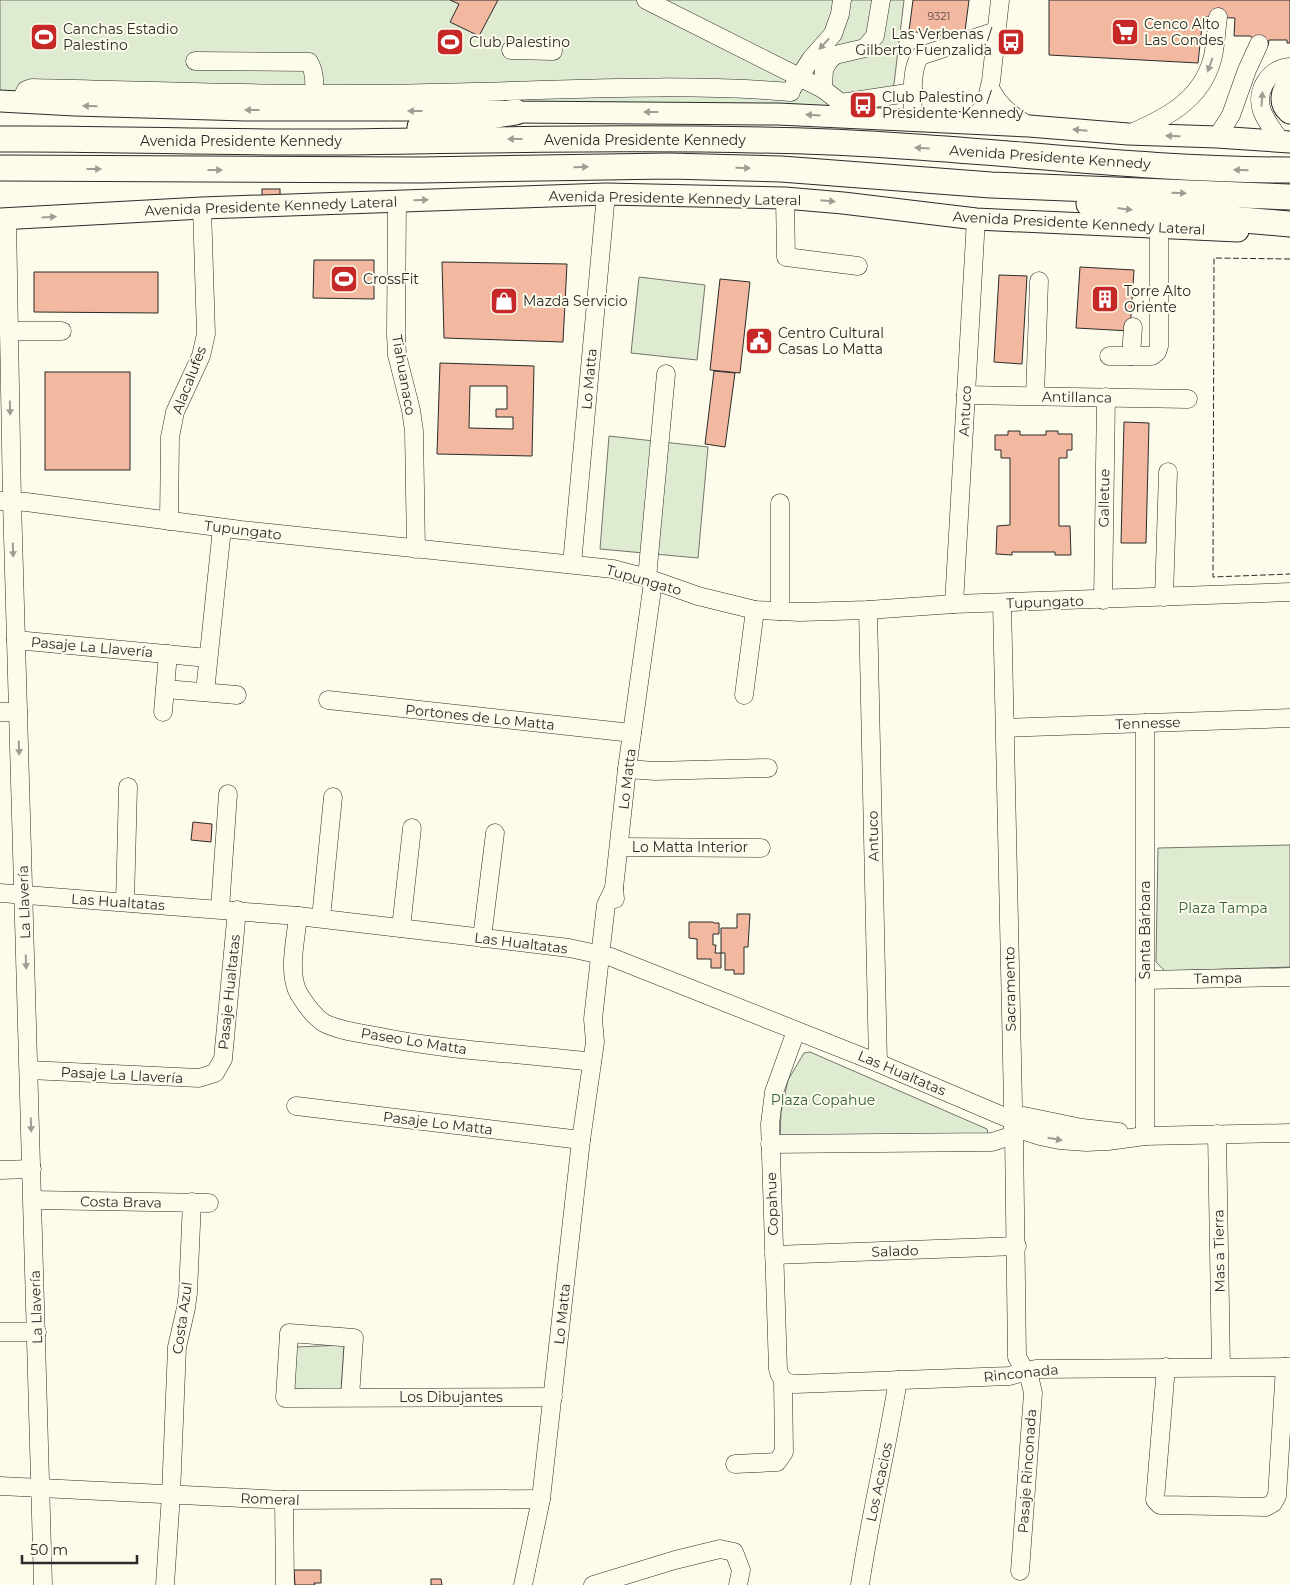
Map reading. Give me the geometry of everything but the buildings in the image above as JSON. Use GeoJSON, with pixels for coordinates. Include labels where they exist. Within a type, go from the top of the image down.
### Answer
{"type":"FeatureCollection","features":[{"type":"Feature","properties":{"kind":"highway"},"geometry":{"type":"LineString","coordinates":[[1290,84],[1283,100],[1286,108],[1290,111]]}},
{"type":"Feature","properties":{"kind":"highway"},"geometry":{"type":"LineString","coordinates":[[328,142],[516,112]]}},
{"type":"Feature","properties":{"kind":"highway","name":"Avenida Presidente Kennedy"},"geometry":{"type":"LineString","coordinates":[[0,139],[328,142],[479,139],[631,139],[831,142],[1138,164],[1245,170],[1290,170]]}},
{"type":"Feature","properties":{"kind":"highway","name":"Avenida Presidente Kennedy"},"geometry":{"type":"LineString","coordinates":[[3,169],[411,170],[669,166],[781,169],[991,185],[1290,197]]}},
{"type":"Feature","properties":{"kind":"highway"},"geometry":{"type":"LineString","coordinates":[[991,185],[1110,207],[1290,224]]}},
{"type":"Feature","properties":{"kind":"main road"},"geometry":{"type":"LineString","coordinates":[[10,102],[163,108],[313,102],[516,112],[778,114],[849,110],[913,120],[1286,142]]}},
{"type":"Feature","properties":{"kind":"main road","name":"Avenida Presidente Kennedy Lateral"},"geometry":{"type":"LineString","coordinates":[[3,219],[202,208],[606,194],[785,198],[976,219],[1290,233]]}},
{"type":"Feature","properties":{"kind":"street"},"geometry":{"type":"LineString","coordinates":[[646,0],[795,84]]}},
{"type":"Feature","properties":{"kind":"street"},"geometry":{"type":"LineString","coordinates":[[778,114],[811,59],[833,34],[840,14],[842,0]]}},
{"type":"Feature","properties":{"kind":"street"},"geometry":{"type":"LineString","coordinates":[[823,89],[824,69],[835,55],[865,48],[875,36],[881,0]]}},
{"type":"Feature","properties":{"kind":"street"},"geometry":{"type":"LineString","coordinates":[[967,123],[978,114],[986,102],[990,88],[1000,0]]}},
{"type":"Feature","properties":{"kind":"street"},"geometry":{"type":"LineString","coordinates":[[1128,134],[1161,120],[1175,111],[1194,94],[1205,77],[1212,60],[1218,17]]}},
{"type":"Feature","properties":{"kind":"street"},"geometry":{"type":"LineString","coordinates":[[913,120],[916,62],[920,56],[996,31]]}},
{"type":"Feature","properties":{"kind":"street"},"geometry":{"type":"LineString","coordinates":[[1217,137],[1228,122],[1236,101],[1236,72],[1255,40]]}},
{"type":"Feature","properties":{"kind":"street"},"geometry":{"type":"LineString","coordinates":[[511,50],[553,51]]}},
{"type":"Feature","properties":{"kind":"street"},"geometry":{"type":"LineString","coordinates":[[195,61],[309,62],[313,68],[313,102],[426,93],[638,88],[754,89],[795,84],[823,89],[849,110],[914,92]]}},
{"type":"Feature","properties":{"kind":"street"},"geometry":{"type":"LineString","coordinates":[[1286,142],[1264,116],[1260,100],[1270,75],[1279,69],[1290,67]]}},
{"type":"Feature","properties":{"kind":"street"},"geometry":{"type":"LineString","coordinates":[[990,88],[999,104],[1012,116],[1029,126]]}},
{"type":"Feature","properties":{"kind":"street","name":"Lo Matta"},"geometry":{"type":"LineString","coordinates":[[572,564],[606,194]]}},
{"type":"Feature","properties":{"kind":"street"},"geometry":{"type":"LineString","coordinates":[[785,198],[786,258],[858,266]]}},
{"type":"Feature","properties":{"kind":"street","name":"Tiahuanaco"},"geometry":{"type":"LineString","coordinates":[[397,201],[397,355],[411,410],[414,431],[416,549]]}},
{"type":"Feature","properties":{"kind":"street","name":"Alacalufes"},"geometry":{"type":"LineString","coordinates":[[169,521],[170,438],[175,412],[201,356],[206,334],[202,208]]}},
{"type":"Feature","properties":{"kind":"street","name":"La Llavería"},"geometry":{"type":"LineString","coordinates":[[3,219],[9,331],[5,371],[6,501],[16,640],[43,1585]]}},
{"type":"Feature","properties":{"kind":"street","name":"Antuco"},"geometry":{"type":"LineString","coordinates":[[954,604],[976,219]]}},
{"type":"Feature","properties":{"kind":"street"},"geometry":{"type":"LineString","coordinates":[[1109,356],[1152,356],[1157,352],[1159,346],[1159,228]]}},
{"type":"Feature","properties":{"kind":"street"},"geometry":{"type":"LineString","coordinates":[[1035,396],[1039,281]]}},
{"type":"Feature","properties":{"kind":"street"},"geometry":{"type":"LineString","coordinates":[[1132,356],[1133,327]]}},
{"type":"Feature","properties":{"kind":"street"},"geometry":{"type":"LineString","coordinates":[[9,331],[62,331]]}},
{"type":"Feature","properties":{"kind":"street","name":"Lo Matta"},"geometry":{"type":"LineString","coordinates":[[526,1584],[541,1499],[581,1140],[592,1062],[594,1042],[593,1019],[605,956],[606,905],[614,888],[650,580],[666,374]]}},
{"type":"Feature","properties":{"kind":"street","name":"Antillanca"},"geometry":{"type":"LineString","coordinates":[[966,395],[1188,399]]}},
{"type":"Feature","properties":{"kind":"street","name":"Galletue"},"geometry":{"type":"LineString","coordinates":[[1103,600],[1106,397]]}},
{"type":"Feature","properties":{"kind":"street"},"geometry":{"type":"LineString","coordinates":[[1164,597],[1168,472]]}},
{"type":"Feature","properties":{"kind":"street","name":"Tupungato"},"geometry":{"type":"LineString","coordinates":[[6,501],[222,528],[614,569],[698,596],[755,610],[800,612],[868,610],[954,604],[1290,592]]}},
{"type":"Feature","properties":{"kind":"street"},"geometry":{"type":"LineString","coordinates":[[780,504],[780,611]]}},
{"type":"Feature","properties":{"kind":"street"},"geometry":{"type":"LineString","coordinates":[[205,692],[222,528]]}},
{"type":"Feature","properties":{"kind":"street","name":"Sacramento"},"geometry":{"type":"LineString","coordinates":[[1002,603],[1018,1357],[1025,1372]]}},
{"type":"Feature","properties":{"kind":"street"},"geometry":{"type":"LineString","coordinates":[[744,695],[755,610]]}},
{"type":"Feature","properties":{"kind":"street","name":"Antuco"},"geometry":{"type":"LineString","coordinates":[[868,610],[878,1063]]}},
{"type":"Feature","properties":{"kind":"street","name":"Pasaje La Llavería"},"geometry":{"type":"LineString","coordinates":[[16,640],[208,658]]}},
{"type":"Feature","properties":{"kind":"street","name":"Pasaje La Llavería"},"geometry":{"type":"LineString","coordinates":[[163,712],[168,654]]}},
{"type":"Feature","properties":{"kind":"street"},"geometry":{"type":"LineString","coordinates":[[165,689],[237,695]]}},
{"type":"Feature","properties":{"kind":"street","name":"Portones de Lo Matta"},"geometry":{"type":"LineString","coordinates":[[328,700],[632,733]]}},
{"type":"Feature","properties":{"kind":"street"},"geometry":{"type":"LineString","coordinates":[[0,712],[18,712]]}},
{"type":"Feature","properties":{"kind":"street","name":"Tennesse"},"geometry":{"type":"LineString","coordinates":[[1005,728],[1290,718]]}},
{"type":"Feature","properties":{"kind":"street","name":"Santa Bárbara"},"geometry":{"type":"LineString","coordinates":[[1145,724],[1145,1136]]}},
{"type":"Feature","properties":{"kind":"street"},"geometry":{"type":"LineString","coordinates":[[627,770],[768,768]]}},
{"type":"Feature","properties":{"kind":"street"},"geometry":{"type":"LineString","coordinates":[[125,902],[128,787]]}},
{"type":"Feature","properties":{"kind":"street","name":"Pasaje Hualtatas"},"geometry":{"type":"LineString","coordinates":[[215,1073],[222,1060],[228,909],[228,794]]}},
{"type":"Feature","properties":{"kind":"street"},"geometry":{"type":"LineString","coordinates":[[321,918],[333,797]]}},
{"type":"Feature","properties":{"kind":"street"},"geometry":{"type":"LineString","coordinates":[[401,928],[412,828]]}},
{"type":"Feature","properties":{"kind":"street"},"geometry":{"type":"LineString","coordinates":[[482,938],[494,834]]}},
{"type":"Feature","properties":{"kind":"street","name":"Lo Matta Interior"},"geometry":{"type":"LineString","coordinates":[[619,847],[761,848]]}},
{"type":"Feature","properties":{"kind":"street","name":"Las Hualtatas"},"geometry":{"type":"LineString","coordinates":[[0,893],[228,909],[321,918],[569,948],[605,956],[878,1063],[1013,1127]]}},
{"type":"Feature","properties":{"kind":"street","name":"Paseo Lo Matta"},"geometry":{"type":"LineString","coordinates":[[298,916],[292,973],[295,985],[299,994],[317,1018],[326,1024],[414,1044],[538,1055],[592,1062]]}},
{"type":"Feature","properties":{"kind":"street","name":"Tampa"},"geometry":{"type":"LineString","coordinates":[[1145,980],[1290,977]]}},
{"type":"Feature","properties":{"kind":"street","name":"Copahue"},"geometry":{"type":"LineString","coordinates":[[734,1464],[777,1462],[784,1452],[783,1380],[778,1369],[770,1114],[774,1092],[796,1031]]}},
{"type":"Feature","properties":{"kind":"street","name":"Pasaje La Llavería"},"geometry":{"type":"LineString","coordinates":[[29,1070],[199,1078],[215,1073]]}},
{"type":"Feature","properties":{"kind":"street","name":"Pasaje Lo Matta"},"geometry":{"type":"LineString","coordinates":[[296,1106],[581,1140]]}},
{"type":"Feature","properties":{"kind":"street","name":"Las Hualtatas"},"geometry":{"type":"LineString","coordinates":[[770,1144],[992,1142],[1013,1127],[1024,1116],[1082,1128],[1145,1136],[1290,1133]]}},
{"type":"Feature","properties":{"kind":"street","name":"Mas a Tierra"},"geometry":{"type":"LineString","coordinates":[[1218,1134],[1221,1367]]}},
{"type":"Feature","properties":{"kind":"street"},"geometry":{"type":"LineString","coordinates":[[0,1170],[32,1169]]}},
{"type":"Feature","properties":{"kind":"street","name":"Costa Brava"},"geometry":{"type":"LineString","coordinates":[[33,1200],[200,1202]]}},
{"type":"Feature","properties":{"kind":"street","name":"Costa Azul"},"geometry":{"type":"LineString","coordinates":[[165,1585],[177,1347],[188,1293],[200,1202]]}},
{"type":"Feature","properties":{"kind":"street","name":"Salado"},"geometry":{"type":"LineString","coordinates":[[774,1255],[1017,1246]]}},
{"type":"Feature","properties":{"kind":"street"},"geometry":{"type":"LineString","coordinates":[[0,1332],[37,1332]]}},
{"type":"Feature","properties":{"kind":"street","name":"Los Dibujantes"},"geometry":{"type":"LineString","coordinates":[[350,1397],[354,1338],[289,1333],[285,1398],[552,1397]]}},
{"type":"Feature","properties":{"kind":"street"},"geometry":{"type":"LineString","coordinates":[[1166,1367],[1155,1500],[1163,1505],[1266,1507],[1273,1503],[1277,1496],[1288,1367]]}},
{"type":"Feature","properties":{"kind":"street","name":"Rinconada"},"geometry":{"type":"LineString","coordinates":[[783,1380],[787,1383],[796,1384],[1009,1376],[1036,1369],[1288,1367]]}},
{"type":"Feature","properties":{"kind":"street","name":"Pasaje Rinconada"},"geometry":{"type":"LineString","coordinates":[[1020,1571],[1033,1393],[1030,1380],[1025,1372]]}},
{"type":"Feature","properties":{"kind":"street","name":"Los Acacios"},"geometry":{"type":"LineString","coordinates":[[860,1585],[870,1520],[890,1429],[898,1380]]}},
{"type":"Feature","properties":{"kind":"street","name":"Romeral"},"geometry":{"type":"LineString","coordinates":[[0,1486],[284,1500],[541,1499]]}},
{"type":"Feature","properties":{"kind":"street"},"geometry":{"type":"LineString","coordinates":[[284,1500],[285,1585]]}},
{"type":"Feature","properties":{"kind":"street"},"geometry":{"type":"LineString","coordinates":[[592,1585],[675,1560],[720,1549],[734,1552],[741,1570],[738,1585]]}},
{"type":"Feature","properties":{"kind":"green space","name":"Club Palestino"},"geometry":{"type":"Polygon","coordinates":[[[0,0],[904,0],[894,84],[891,89],[858,115],[0,93],[0,0]]]}},
{"type":"Feature","properties":{"kind":"green space"},"geometry":{"type":"Polygon","coordinates":[[[639,277],[705,285],[697,360],[631,353],[639,277]]]}},
{"type":"Feature","properties":{"kind":"green space"},"geometry":{"type":"Polygon","coordinates":[[[609,436],[708,447],[698,558],[600,549],[609,436]]]}},
{"type":"Feature","properties":{"kind":"green space","name":"Plaza Tampa"},"geometry":{"type":"Polygon","coordinates":[[[1290,845],[1290,967],[1165,971],[1156,962],[1158,848],[1290,845]]]}},
{"type":"Feature","properties":{"kind":"green space","name":"Plaza Copahue"},"geometry":{"type":"Polygon","coordinates":[[[810,1052],[987,1129],[989,1137],[780,1140],[781,1112],[788,1080],[804,1053],[810,1052]]]}},
{"type":"Feature","properties":{"kind":"green space"},"geometry":{"type":"Polygon","coordinates":[[[344,1345],[341,1390],[293,1389],[296,1347],[344,1345]]]}},
{"type":"Feature","properties":{"kind":"fence"},"geometry":{"type":"LineString","coordinates":[[1290,259],[1214,258],[1213,577],[1290,574]]}},
{"type":"Feature","properties":{"kind":"place","name":"Cenco Alto Las Condes"},"geometry":{"type":"Point","coordinates":[1125,32]}},
{"type":"Feature","properties":{"kind":"place","name":"Canchas Estadio Palestino"},"geometry":{"type":"Point","coordinates":[44,37]}},
{"type":"Feature","properties":{"kind":"place","name":"Club Palestino"},"geometry":{"type":"Point","coordinates":[450,42]}},
{"type":"Feature","properties":{"kind":"place","name":"Las Verbenas / Gilberto Fuenzalida"},"geometry":{"type":"Point","coordinates":[1011,42]}},
{"type":"Feature","properties":{"kind":"place","name":"Club Palestino / Presidente Kennedy"},"geometry":{"type":"Point","coordinates":[863,105]}},
{"type":"Feature","properties":{"kind":"place","name":"CrossFit"},"geometry":{"type":"Point","coordinates":[344,279]}},
{"type":"Feature","properties":{"kind":"place","name":"Torre Alto Oriente"},"geometry":{"type":"Point","coordinates":[1105,299]}},
{"type":"Feature","properties":{"kind":"place","name":"Mazda Servicio"},"geometry":{"type":"Point","coordinates":[504,301]}},
{"type":"Feature","properties":{"kind":"place","name":"Centro Cultural Casas Lo Matta"},"geometry":{"type":"Point","coordinates":[759,341]}}]}
